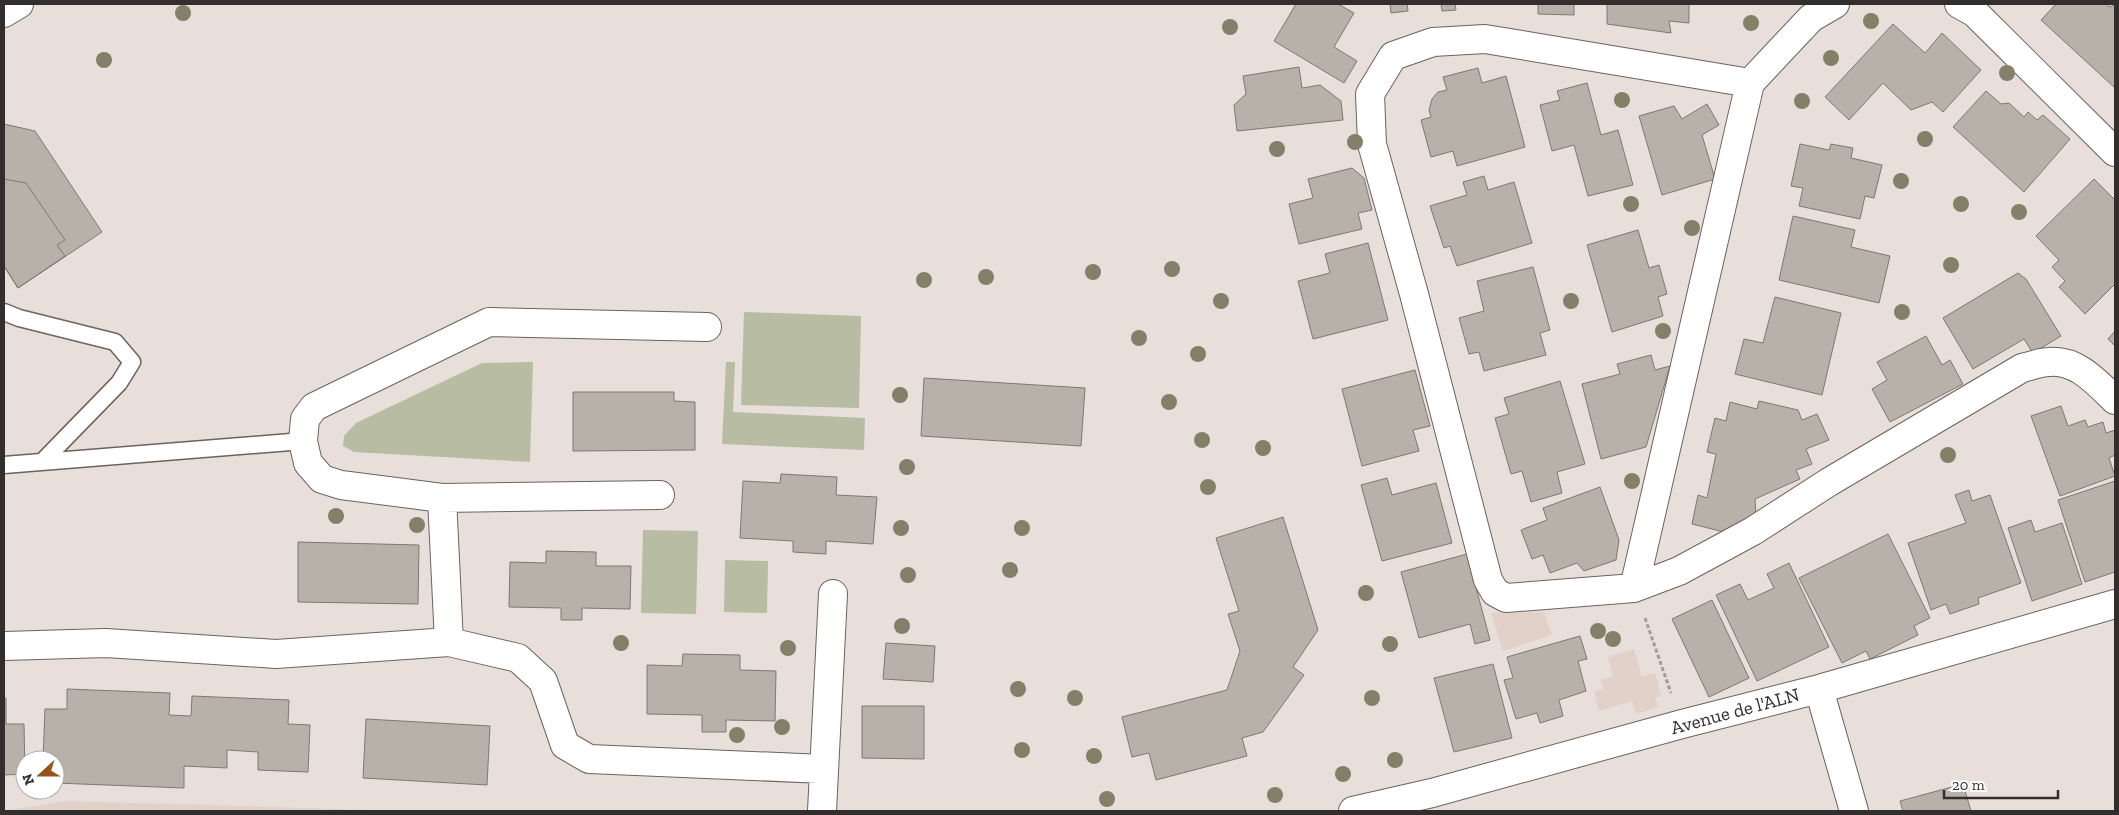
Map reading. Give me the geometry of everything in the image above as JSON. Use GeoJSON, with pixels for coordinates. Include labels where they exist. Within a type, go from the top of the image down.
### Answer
{"type":"FeatureCollection","features":[{"type":"Feature","properties":{"kind":"street"},"geometry":{"type":"LineString","coordinates":[[4,13],[19,4]]}},
{"type":"Feature","properties":{"kind":"street"},"geometry":{"type":"LineString","coordinates":[[1634,588],[1750,83],[1811,18],[1835,4]]}},
{"type":"Feature","properties":{"kind":"street"},"geometry":{"type":"LineString","coordinates":[[1959,4],[1975,13],[2115,152]]}},
{"type":"Feature","properties":{"kind":"street"},"geometry":{"type":"LineString","coordinates":[[1750,83],[1485,39],[1434,42],[1393,56],[1370,94],[1372,144],[1414,294],[1488,580],[1496,592],[1506,598],[1634,588],[1679,571],[1753,531],[1829,482],[2022,368],[2050,361],[2067,364],[2085,372],[2115,400]]}},
{"type":"Feature","properties":{"kind":"street"},"geometry":{"type":"LineString","coordinates":[[660,495],[442,498],[341,485],[322,480],[308,463],[304,441],[305,419],[314,407],[489,322],[707,327]]}},
{"type":"Feature","properties":{"kind":"street"},"geometry":{"type":"LineString","coordinates":[[442,498],[448,642]]}},
{"type":"Feature","properties":{"kind":"street"},"geometry":{"type":"LineString","coordinates":[[822,811],[833,594]]}},
{"type":"Feature","properties":{"kind":"street","name":"Avenue de l'ALN"},"geometry":{"type":"LineString","coordinates":[[1353,811],[1434,802],[1682,724],[1819,689],[2115,604]]}},
{"type":"Feature","properties":{"kind":"street"},"geometry":{"type":"LineString","coordinates":[[4,646],[106,643],[276,654],[448,642],[518,658],[543,681],[564,745],[589,759],[824,769]]}},
{"type":"Feature","properties":{"kind":"street"},"geometry":{"type":"LineString","coordinates":[[1819,689],[1854,811]]}},
{"type":"Feature","properties":{"kind":"lane"},"geometry":{"type":"LineString","coordinates":[[4,312],[19,318],[115,342],[132,362],[119,383],[42,462]]}},
{"type":"Feature","properties":{"kind":"lane"},"geometry":{"type":"LineString","coordinates":[[4,465],[304,441]]}},
{"type":"Feature","properties":{"kind":"path"},"geometry":{"type":"LineString","coordinates":[[1634,588],[1682,724]]}},
{"type":"Feature","properties":{"kind":"shaded area"},"geometry":{"type":"Polygon","coordinates":[[[1544,612],[1552,635],[1503,651],[1491,613],[1544,612]]]}},
{"type":"Feature","properties":{"kind":"shaded area"},"geometry":{"type":"Polygon","coordinates":[[[1634,649],[1642,677],[1655,673],[1661,696],[1655,698],[1658,707],[1636,714],[1632,701],[1599,711],[1594,691],[1604,689],[1601,680],[1613,677],[1608,657],[1634,649]]]}},
{"type":"Feature","properties":{"kind":"shaded area"},"geometry":{"type":"Polygon","coordinates":[[[66,801],[407,811],[4,811],[66,801]]]}},
{"type":"Feature","properties":{"kind":"green space"},"geometry":{"type":"Polygon","coordinates":[[[744,312],[861,316],[859,408],[741,405],[744,312]]]}},
{"type":"Feature","properties":{"kind":"green space"},"geometry":{"type":"Polygon","coordinates":[[[533,362],[530,462],[354,452],[343,446],[344,436],[356,423],[482,363],[533,362]]]}},
{"type":"Feature","properties":{"kind":"green space"},"geometry":{"type":"Polygon","coordinates":[[[726,362],[735,362],[733,412],[865,418],[864,450],[722,444],[726,362]]]}},
{"type":"Feature","properties":{"kind":"green space"},"geometry":{"type":"Polygon","coordinates":[[[643,530],[698,531],[696,614],[641,613],[643,530]]]}},
{"type":"Feature","properties":{"kind":"green space"},"geometry":{"type":"Polygon","coordinates":[[[725,560],[768,561],[767,613],[724,612],[725,560]]]}},
{"type":"Feature","properties":{"kind":"building"},"geometry":{"type":"Polygon","coordinates":[[[1296,4],[1338,4],[1354,13],[1334,47],[1357,61],[1344,83],[1274,41],[1296,4]]]}},
{"type":"Feature","properties":{"kind":"building"},"geometry":{"type":"Polygon","coordinates":[[[1390,4],[1407,4],[1408,11],[1391,13],[1390,4]]]}},
{"type":"Feature","properties":{"kind":"building"},"geometry":{"type":"Polygon","coordinates":[[[1441,4],[1455,4],[1456,10],[1442,11],[1441,4]]]}},
{"type":"Feature","properties":{"kind":"building"},"geometry":{"type":"Polygon","coordinates":[[[1538,4],[1574,4],[1574,15],[1538,14],[1538,4]]]}},
{"type":"Feature","properties":{"kind":"building"},"geometry":{"type":"Polygon","coordinates":[[[1607,4],[1689,4],[1689,23],[1669,21],[1671,33],[1607,24],[1607,4]]]}},
{"type":"Feature","properties":{"kind":"building"},"geometry":{"type":"Polygon","coordinates":[[[2056,4],[2106,4],[2110,7],[2115,4],[2115,88],[2041,20],[2056,4]]]}},
{"type":"Feature","properties":{"kind":"building"},"geometry":{"type":"Polygon","coordinates":[[[1893,24],[1925,53],[1942,33],[1981,70],[1943,112],[1932,102],[1911,110],[1883,83],[1849,120],[1825,97],[1893,24]]]}},
{"type":"Feature","properties":{"kind":"building"},"geometry":{"type":"Polygon","coordinates":[[[1299,67],[1302,88],[1320,85],[1341,101],[1343,120],[1237,131],[1234,105],[1246,94],[1243,76],[1299,67]]]}},
{"type":"Feature","properties":{"kind":"building"},"geometry":{"type":"Polygon","coordinates":[[[1478,68],[1482,83],[1506,76],[1525,147],[1457,166],[1453,151],[1431,157],[1421,120],[1431,117],[1429,110],[1432,99],[1438,92],[1447,90],[1443,77],[1478,68]]]}},
{"type":"Feature","properties":{"kind":"building"},"geometry":{"type":"Polygon","coordinates":[[[1587,83],[1601,135],[1618,130],[1633,185],[1588,196],[1574,145],[1552,151],[1540,105],[1560,100],[1557,91],[1587,83]]]}},
{"type":"Feature","properties":{"kind":"building"},"geometry":{"type":"Polygon","coordinates":[[[1986,91],[2001,104],[2009,103],[2024,117],[2028,112],[2037,120],[2043,115],[2070,139],[2024,192],[1953,127],[1986,91]]]}},
{"type":"Feature","properties":{"kind":"building"},"geometry":{"type":"Polygon","coordinates":[[[1707,104],[1719,125],[1702,135],[1715,179],[1662,195],[1639,116],[1674,106],[1682,119],[1707,104]]]}},
{"type":"Feature","properties":{"kind":"building"},"geometry":{"type":"Polygon","coordinates":[[[4,124],[35,131],[102,232],[18,288],[4,266],[4,124]]]}},
{"type":"Feature","properties":{"kind":"building"},"geometry":{"type":"Polygon","coordinates":[[[1800,144],[1829,150],[1831,144],[1853,148],[1851,158],[1882,165],[1874,198],[1865,196],[1860,219],[1799,206],[1803,188],[1791,186],[1800,144]]]}},
{"type":"Feature","properties":{"kind":"building"},"geometry":{"type":"Polygon","coordinates":[[[1352,168],[1364,178],[1372,210],[1358,213],[1362,229],[1299,244],[1289,204],[1313,198],[1308,179],[1352,168]]]}},
{"type":"Feature","properties":{"kind":"building"},"geometry":{"type":"Polygon","coordinates":[[[1484,176],[1488,190],[1514,182],[1532,243],[1457,266],[1450,246],[1444,248],[1430,206],[1467,195],[1463,182],[1484,176]]]}},
{"type":"Feature","properties":{"kind":"building"},"geometry":{"type":"Polygon","coordinates":[[[4,179],[26,183],[65,240],[57,245],[65,256],[18,288],[4,266],[4,179]]]}},
{"type":"Feature","properties":{"kind":"building"},"geometry":{"type":"Polygon","coordinates":[[[2094,179],[2115,200],[2115,284],[2085,314],[2059,287],[2065,281],[2052,267],[2059,260],[2036,236],[2094,179]]]}},
{"type":"Feature","properties":{"kind":"building"},"geometry":{"type":"Polygon","coordinates":[[[1793,216],[1855,230],[1851,247],[1890,256],[1879,303],[1779,280],[1793,216]]]}},
{"type":"Feature","properties":{"kind":"building"},"geometry":{"type":"Polygon","coordinates":[[[1638,230],[1649,268],[1659,265],[1667,294],[1658,297],[1663,316],[1612,332],[1587,245],[1638,230]]]}},
{"type":"Feature","properties":{"kind":"building"},"geometry":{"type":"Polygon","coordinates":[[[1368,243],[1388,320],[1313,339],[1298,281],[1330,273],[1325,254],[1368,243]]]}},
{"type":"Feature","properties":{"kind":"building"},"geometry":{"type":"Polygon","coordinates":[[[1533,267],[1550,330],[1540,333],[1546,355],[1484,371],[1479,352],[1469,354],[1459,318],[1484,311],[1477,281],[1533,267]]]}},
{"type":"Feature","properties":{"kind":"building"},"geometry":{"type":"Polygon","coordinates":[[[2018,273],[2026,279],[2061,336],[2033,353],[2024,339],[1973,369],[1943,318],[2018,273]]]}},
{"type":"Feature","properties":{"kind":"building"},"geometry":{"type":"Polygon","coordinates":[[[1775,297],[1841,313],[1822,395],[1735,374],[1744,339],[1763,343],[1775,297]]]}},
{"type":"Feature","properties":{"kind":"building"},"geometry":{"type":"Polygon","coordinates":[[[2115,331],[2115,346],[2108,339],[2115,331]]]}},
{"type":"Feature","properties":{"kind":"building"},"geometry":{"type":"Polygon","coordinates":[[[1926,336],[1942,365],[1950,360],[1963,384],[1890,422],[1872,389],[1887,380],[1877,362],[1926,336]]]}},
{"type":"Feature","properties":{"kind":"building"},"geometry":{"type":"Polygon","coordinates":[[[1651,355],[1655,370],[1670,366],[1646,447],[1601,459],[1582,384],[1620,374],[1617,364],[1651,355]]]}},
{"type":"Feature","properties":{"kind":"building"},"geometry":{"type":"Polygon","coordinates":[[[1415,370],[1430,426],[1413,430],[1419,451],[1362,466],[1342,389],[1415,370]]]}},
{"type":"Feature","properties":{"kind":"building"},"geometry":{"type":"Polygon","coordinates":[[[924,378],[1085,388],[1081,446],[921,436],[924,378]]]}},
{"type":"Feature","properties":{"kind":"building"},"geometry":{"type":"Polygon","coordinates":[[[1560,381],[1585,464],[1557,472],[1562,493],[1531,502],[1522,471],[1511,474],[1495,418],[1509,414],[1504,398],[1560,381]]]}},
{"type":"Feature","properties":{"kind":"building"},"geometry":{"type":"Polygon","coordinates":[[[573,392],[674,392],[674,401],[695,402],[695,450],[573,451],[573,392]]]}},
{"type":"Feature","properties":{"kind":"building"},"geometry":{"type":"Polygon","coordinates":[[[1759,401],[1798,410],[1802,420],[1817,414],[1829,440],[1806,449],[1812,464],[1796,470],[1800,479],[1755,499],[1756,516],[1728,533],[1692,524],[1698,495],[1707,498],[1716,454],[1707,452],[1715,418],[1726,421],[1730,402],[1757,409],[1759,401]]]}},
{"type":"Feature","properties":{"kind":"building"},"geometry":{"type":"Polygon","coordinates":[[[2061,406],[2068,426],[2085,420],[2088,427],[2103,422],[2106,433],[2115,430],[2115,455],[2109,458],[2115,476],[2060,496],[2031,416],[2061,406]]]}},
{"type":"Feature","properties":{"kind":"building"},"geometry":{"type":"Polygon","coordinates":[[[781,474],[837,477],[836,495],[877,497],[873,544],[826,541],[826,554],[793,552],[793,541],[740,538],[743,481],[780,483],[781,474]]]}},
{"type":"Feature","properties":{"kind":"building"},"geometry":{"type":"Polygon","coordinates":[[[1387,478],[1392,495],[1436,483],[1452,543],[1382,561],[1361,485],[1387,478]]]}},
{"type":"Feature","properties":{"kind":"building"},"geometry":{"type":"Polygon","coordinates":[[[2115,481],[2115,572],[2085,582],[2058,500],[2115,481]]]}},
{"type":"Feature","properties":{"kind":"building"},"geometry":{"type":"Polygon","coordinates":[[[1600,487],[1619,540],[1616,560],[1584,571],[1577,563],[1550,573],[1543,555],[1532,559],[1521,530],[1547,520],[1543,508],[1600,487]]]}},
{"type":"Feature","properties":{"kind":"building"},"geometry":{"type":"Polygon","coordinates":[[[1969,490],[1972,501],[1990,495],[2021,583],[1978,598],[1979,604],[1950,614],[1946,604],[1931,610],[1908,543],[1966,523],[1955,495],[1969,490]]]}},
{"type":"Feature","properties":{"kind":"building"},"geometry":{"type":"Polygon","coordinates":[[[1283,517],[1318,630],[1293,667],[1304,675],[1263,732],[1242,738],[1247,756],[1156,780],[1149,753],[1132,757],[1122,717],[1227,690],[1240,651],[1228,614],[1239,611],[1216,538],[1283,517]]]}},
{"type":"Feature","properties":{"kind":"building"},"geometry":{"type":"Polygon","coordinates":[[[2031,520],[2035,532],[2062,523],[2082,584],[2032,601],[2008,528],[2031,520]]]}},
{"type":"Feature","properties":{"kind":"building"},"geometry":{"type":"Polygon","coordinates":[[[1888,534],[1930,618],[1914,626],[1918,635],[1870,659],[1866,651],[1842,663],[1799,578],[1888,534]]]}},
{"type":"Feature","properties":{"kind":"building"},"geometry":{"type":"Polygon","coordinates":[[[298,542],[419,545],[418,604],[298,602],[298,542]]]}},
{"type":"Feature","properties":{"kind":"building"},"geometry":{"type":"Polygon","coordinates":[[[546,551],[596,552],[596,566],[631,566],[630,609],[582,608],[582,620],[561,620],[561,608],[509,607],[510,562],[546,563],[546,551]]]}},
{"type":"Feature","properties":{"kind":"building"},"geometry":{"type":"Polygon","coordinates":[[[1467,554],[1490,640],[1475,644],[1470,624],[1419,638],[1401,572],[1467,554]]]}},
{"type":"Feature","properties":{"kind":"building"},"geometry":{"type":"Polygon","coordinates":[[[1789,563],[1829,647],[1757,681],[1716,595],[1740,584],[1748,600],[1774,588],[1767,574],[1789,563]]]}},
{"type":"Feature","properties":{"kind":"building"},"geometry":{"type":"Polygon","coordinates":[[[1712,600],[1749,678],[1709,697],[1672,619],[1712,600]]]}},
{"type":"Feature","properties":{"kind":"building"},"geometry":{"type":"Polygon","coordinates":[[[1580,636],[1587,659],[1578,661],[1586,691],[1559,700],[1563,716],[1540,723],[1537,713],[1516,719],[1504,680],[1513,678],[1507,657],[1580,636]]]}},
{"type":"Feature","properties":{"kind":"building"},"geometry":{"type":"Polygon","coordinates":[[[886,643],[935,646],[933,682],[883,679],[886,643]]]}},
{"type":"Feature","properties":{"kind":"building"},"geometry":{"type":"Polygon","coordinates":[[[683,654],[740,655],[740,670],[776,671],[775,721],[726,720],[726,732],[702,732],[702,715],[647,714],[647,665],[682,666],[683,654]]]}},
{"type":"Feature","properties":{"kind":"building"},"geometry":{"type":"Polygon","coordinates":[[[1493,664],[1512,738],[1454,752],[1434,678],[1493,664]]]}},
{"type":"Feature","properties":{"kind":"building"},"geometry":{"type":"Polygon","coordinates":[[[67,689],[170,693],[169,715],[191,716],[192,696],[289,700],[288,724],[310,725],[308,772],[258,770],[258,752],[227,750],[227,768],[184,766],[184,788],[65,783],[65,750],[43,750],[45,709],[67,709],[67,689]]]}},
{"type":"Feature","properties":{"kind":"building"},"geometry":{"type":"Polygon","coordinates":[[[4,698],[6,698],[6,724],[24,724],[25,750],[15,750],[15,774],[4,775],[4,698]]]}},
{"type":"Feature","properties":{"kind":"building"},"geometry":{"type":"Polygon","coordinates":[[[862,706],[924,706],[924,759],[862,758],[862,706]]]}},
{"type":"Feature","properties":{"kind":"building"},"geometry":{"type":"Polygon","coordinates":[[[366,719],[490,726],[487,785],[363,778],[366,719]]]}},
{"type":"Feature","properties":{"kind":"building"},"geometry":{"type":"Polygon","coordinates":[[[1963,784],[1971,811],[1903,811],[1900,801],[1963,784]]]}}]}
